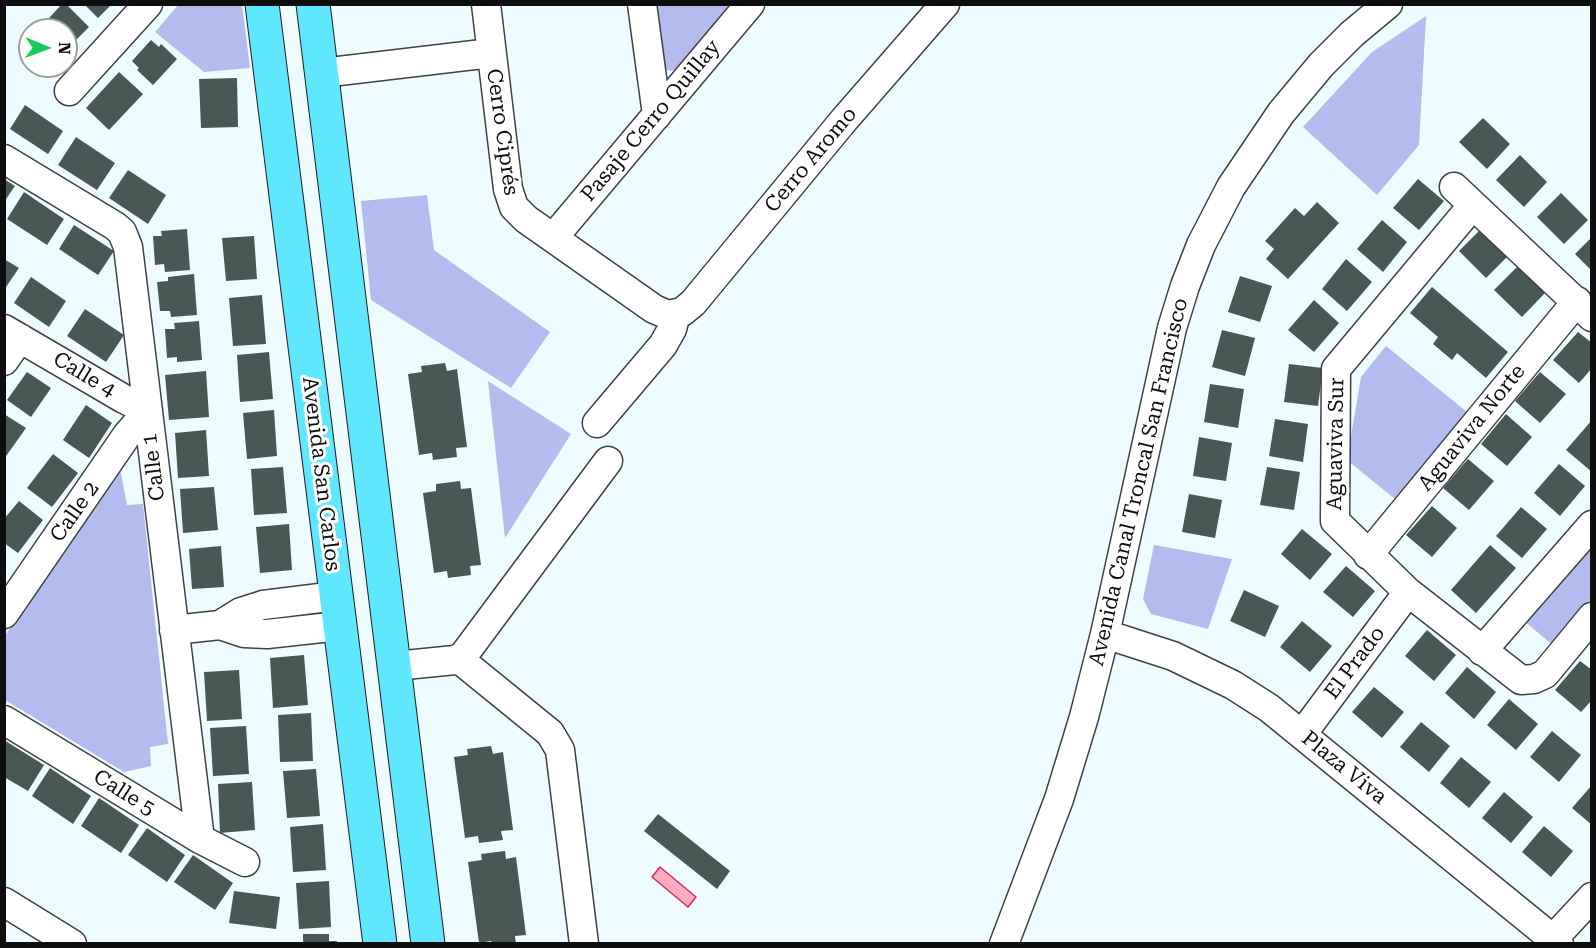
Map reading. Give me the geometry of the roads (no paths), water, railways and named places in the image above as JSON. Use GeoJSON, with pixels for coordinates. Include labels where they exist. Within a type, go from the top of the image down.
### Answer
{"type":"FeatureCollection","features":[{"type":"Feature","properties":{"kind":"main road","name":"Avenida San Carlos"},"geometry":{"type":"LineString","coordinates":[[262,4],[380,944]]}},
{"type":"Feature","properties":{"kind":"main road"},"geometry":{"type":"LineString","coordinates":[[313,4],[428,944]]}},
{"type":"Feature","properties":{"kind":"main road"},"geometry":{"type":"LineString","coordinates":[[290,221],[306,213],[318,212],[329,213],[340,218]]}},
{"type":"Feature","properties":{"kind":"street"},"geometry":{"type":"LineString","coordinates":[[69,92],[148,4]]}},
{"type":"Feature","properties":{"kind":"street","name":"Cerro Ciprés"},"geometry":{"type":"LineString","coordinates":[[486,4],[510,199],[519,214],[661,313],[676,314]]}},
{"type":"Feature","properties":{"kind":"street"},"geometry":{"type":"LineString","coordinates":[[642,4],[657,115]]}},
{"type":"Feature","properties":{"kind":"street","name":"Pasaje Cerro Quillay"},"geometry":{"type":"LineString","coordinates":[[553,238],[750,4]]}},
{"type":"Feature","properties":{"kind":"street","name":"Cerro Aromo"},"geometry":{"type":"LineString","coordinates":[[676,314],[688,309],[844,120],[945,4]]}},
{"type":"Feature","properties":{"kind":"street","name":"Avenida Canal Troncal San Francisco"},"geometry":{"type":"LineString","coordinates":[[1004,944],[1059,799],[1084,717],[1105,634],[1172,328],[1201,245],[1236,179],[1281,113],[1321,65],[1386,5]]}},
{"type":"Feature","properties":{"kind":"street"},"geometry":{"type":"LineString","coordinates":[[322,73],[492,53]]}},
{"type":"Feature","properties":{"kind":"street","name":"Calle 1"},"geometry":{"type":"LineString","coordinates":[[4,159],[115,226],[122,232],[128,247],[200,839]]}},
{"type":"Feature","properties":{"kind":"street","name":"Aguaviva Sur"},"geometry":{"type":"LineString","coordinates":[[1584,309],[1463,196],[1336,369],[1335,521],[1408,592],[1521,680],[1534,679],[1545,674],[1592,617]]}},
{"type":"Feature","properties":{"kind":"street","name":"Aguaviva Norte"},"geometry":{"type":"LineString","coordinates":[[1368,555],[1584,309]]}},
{"type":"Feature","properties":{"kind":"street"},"geometry":{"type":"LineString","coordinates":[[597,423],[663,345],[672,329],[676,314]]}},
{"type":"Feature","properties":{"kind":"street","name":"Calle 4"},"geometry":{"type":"LineString","coordinates":[[4,361],[12,333],[148,411]]}},
{"type":"Feature","properties":{"kind":"street","name":"Calle 2"},"geometry":{"type":"LineString","coordinates":[[4,614],[127,435],[148,411]]}},
{"type":"Feature","properties":{"kind":"street"},"geometry":{"type":"LineString","coordinates":[[395,666],[463,656],[608,461]]}},
{"type":"Feature","properties":{"kind":"street"},"geometry":{"type":"LineString","coordinates":[[1482,651],[1592,525]]}},
{"type":"Feature","properties":{"kind":"street","name":"El Prado"},"geometry":{"type":"LineString","coordinates":[[1303,733],[1408,592]]}},
{"type":"Feature","properties":{"kind":"street"},"geometry":{"type":"LineString","coordinates":[[174,630],[220,625],[241,612],[263,605],[338,611]]}},
{"type":"Feature","properties":{"kind":"street","name":"Plaza Viva"},"geometry":{"type":"LineString","coordinates":[[1105,634],[1173,656],[1203,669],[1269,708],[1303,733],[1556,941]]}},
{"type":"Feature","properties":{"kind":"street"},"geometry":{"type":"LineString","coordinates":[[459,658],[550,733],[560,750],[584,944]]}},
{"type":"Feature","properties":{"kind":"street","name":"Calle 5"},"geometry":{"type":"LineString","coordinates":[[4,720],[200,839],[245,862]]}},
{"type":"Feature","properties":{"kind":"street"},"geometry":{"type":"LineString","coordinates":[[1556,941],[1592,897]]}},
{"type":"Feature","properties":{"kind":"street"},"geometry":{"type":"LineString","coordinates":[[4,902],[43,936],[72,944]]}}]}
